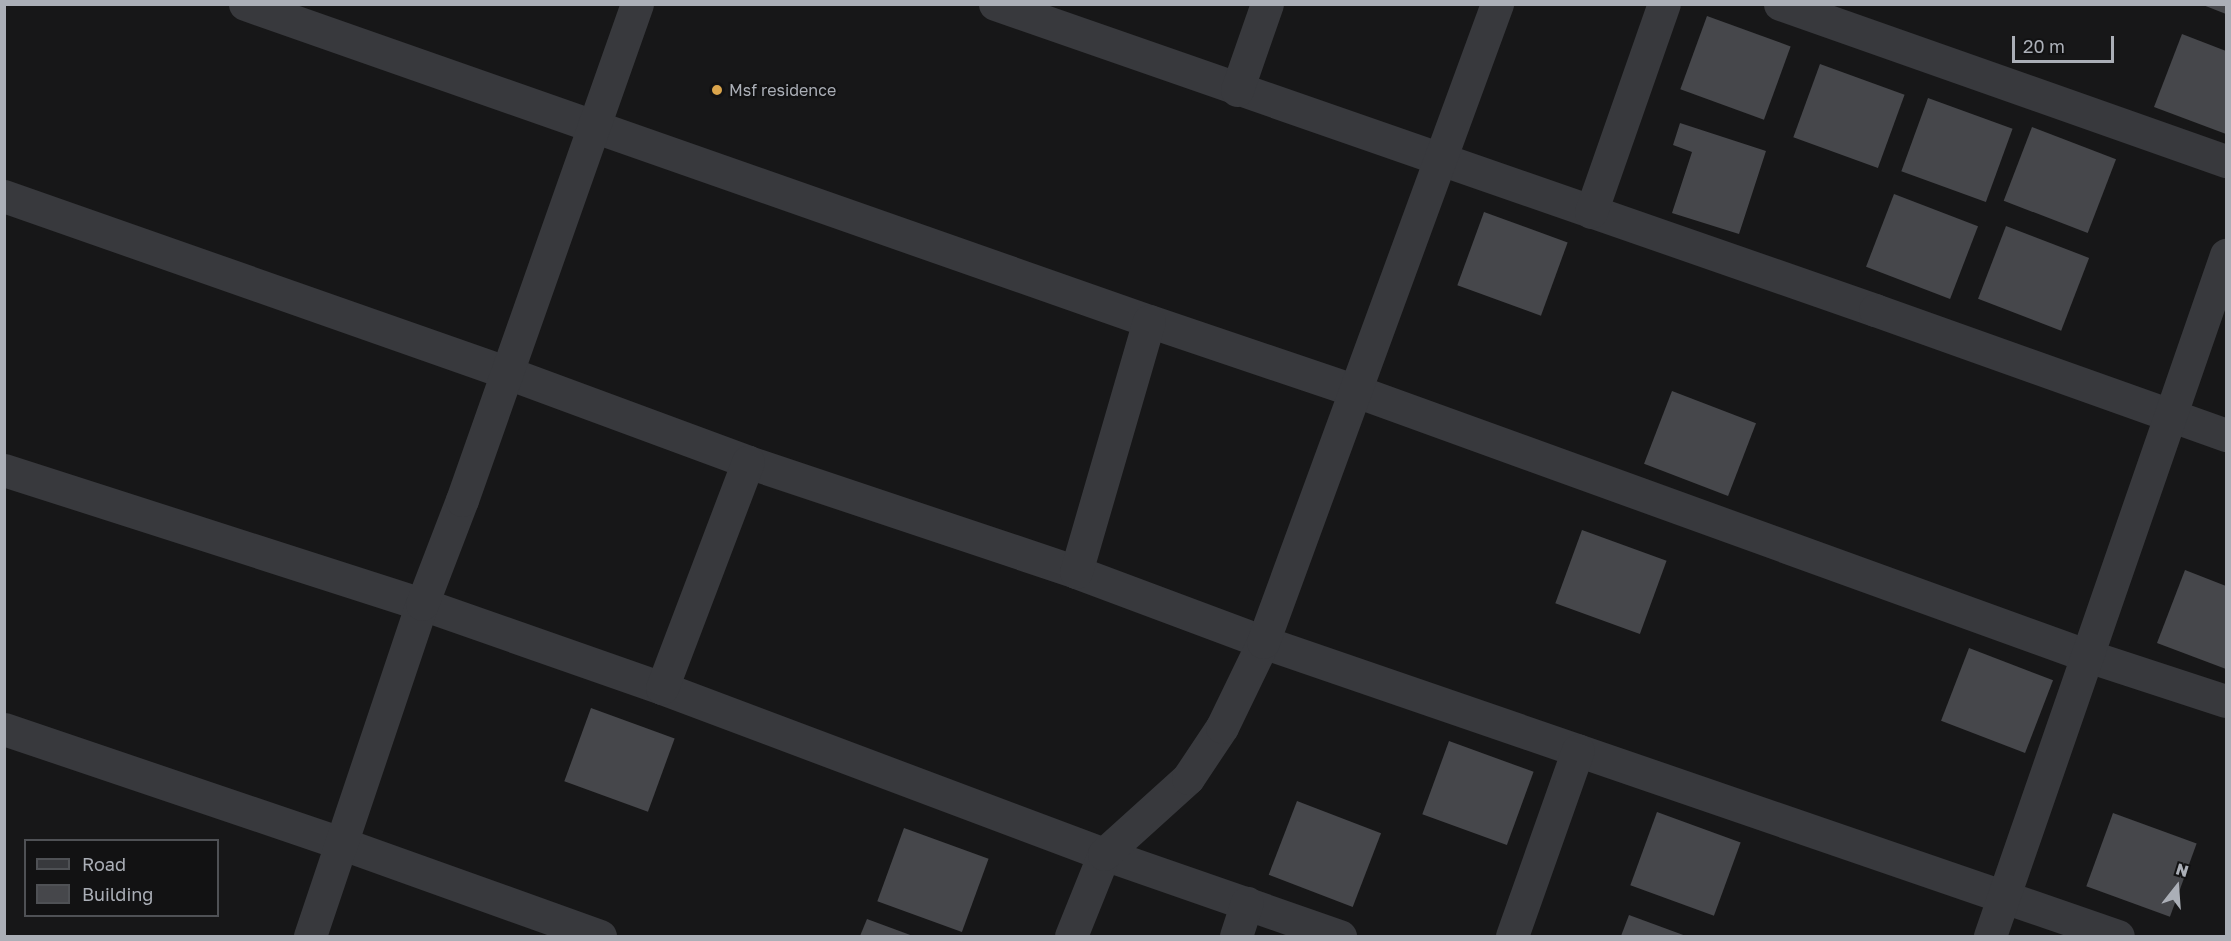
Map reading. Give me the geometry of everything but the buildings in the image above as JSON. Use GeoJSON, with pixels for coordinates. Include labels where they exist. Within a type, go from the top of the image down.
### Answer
{"type":"FeatureCollection","features":[{"type":"Feature","properties":{"kind":"street"},"geometry":{"type":"LineString","coordinates":[[245,4],[1149,321],[1356,391],[2088,656],[2226,701]]}},
{"type":"Feature","properties":{"kind":"street"},"geometry":{"type":"LineString","coordinates":[[310,936],[343,844],[422,604],[508,373],[638,4]]}},
{"type":"Feature","properties":{"kind":"street"},"geometry":{"type":"LineString","coordinates":[[995,4],[2226,435]]}},
{"type":"Feature","properties":{"kind":"street"},"geometry":{"type":"LineString","coordinates":[[1237,90],[1267,4]]}},
{"type":"Feature","properties":{"kind":"street"},"geometry":{"type":"LineString","coordinates":[[1071,936],[1104,854],[1188,778],[1222,727],[1263,642],[1497,4]]}},
{"type":"Feature","properties":{"kind":"street"},"geometry":{"type":"LineString","coordinates":[[1591,212],[1664,4]]}},
{"type":"Feature","properties":{"kind":"street"},"geometry":{"type":"LineString","coordinates":[[1780,4],[2226,161]]}},
{"type":"Feature","properties":{"kind":"street"},"geometry":{"type":"LineString","coordinates":[[4,196],[508,373],[748,462],[1076,572],[1263,642],[2118,936]]}},
{"type":"Feature","properties":{"kind":"street"},"geometry":{"type":"LineString","coordinates":[[1990,936],[2226,255]]}},
{"type":"Feature","properties":{"kind":"street"},"geometry":{"type":"LineString","coordinates":[[1076,572],[1149,321]]}},
{"type":"Feature","properties":{"kind":"street"},"geometry":{"type":"LineString","coordinates":[[662,688],[748,462]]}},
{"type":"Feature","properties":{"kind":"street"},"geometry":{"type":"LineString","coordinates":[[4,470],[422,604],[662,688],[1104,854],[1340,936]]}},
{"type":"Feature","properties":{"kind":"street"},"geometry":{"type":"LineString","coordinates":[[4,729],[343,844],[545,927],[600,936]]}},
{"type":"Feature","properties":{"kind":"street"},"geometry":{"type":"LineString","coordinates":[[1512,936],[1578,750]]}},
{"type":"Feature","properties":{"kind":"street"},"geometry":{"type":"LineString","coordinates":[[1236,936],[1248,903]]}},
{"type":"Feature","properties":{"kind":"place","name":"Msf residence"},"geometry":{"type":"Point","coordinates":[717,90]}}]}
